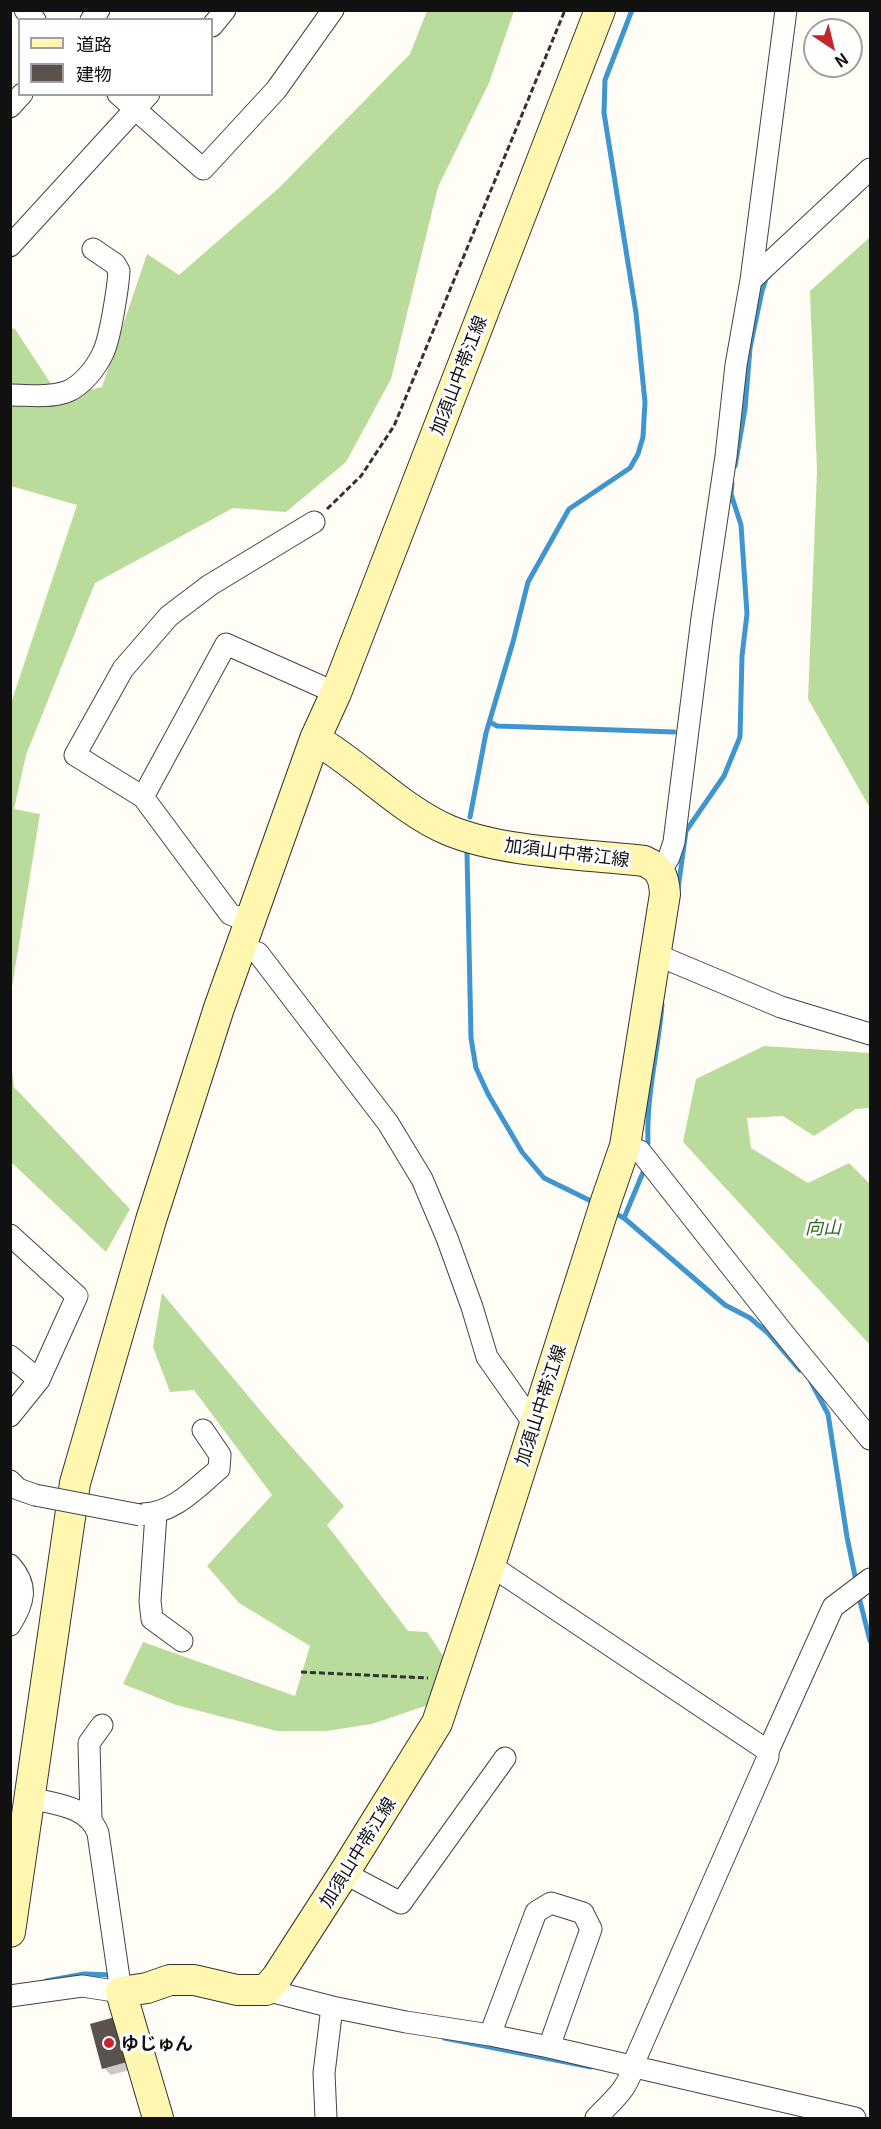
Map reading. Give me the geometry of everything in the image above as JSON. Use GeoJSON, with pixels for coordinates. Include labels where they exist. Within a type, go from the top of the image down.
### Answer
{"type":"FeatureCollection","features":[{"type":"Feature","properties":{"kind":"main road","name":"加須山中帯江線"},"geometry":{"type":"LineString","coordinates":[[10,1932],[20,1796],[75,1483],[151,1220],[219,1008],[315,739],[336,693],[600,10]]}},
{"type":"Feature","properties":{"kind":"main road","name":"加須山中帯江線"},"geometry":{"type":"LineString","coordinates":[[266,1990],[277,1977],[344,1874],[437,1723],[606,1201],[626,1146],[665,894],[660,872],[653,865],[644,861],[502,846],[448,830],[405,805],[333,749],[315,739]]}},
{"type":"Feature","properties":{"kind":"main road"},"geometry":{"type":"LineString","coordinates":[[120,1982],[147,1989],[170,1980],[194,1980],[237,1990],[266,1990]]}},
{"type":"Feature","properties":{"kind":"main road"},"geometry":{"type":"LineString","coordinates":[[120,1982],[158,2118]]}},
{"type":"Feature","properties":{"kind":"street"},"geometry":{"type":"LineString","coordinates":[[213,25],[225,10]]}},
{"type":"Feature","properties":{"kind":"street"},"geometry":{"type":"LineString","coordinates":[[124,96],[142,102],[203,169],[276,90],[333,10]]}},
{"type":"Feature","properties":{"kind":"street"},"geometry":{"type":"LineString","coordinates":[[660,872],[669,857],[674,842],[702,618],[726,456],[736,365],[751,280],[786,10]]}},
{"type":"Feature","properties":{"kind":"street"},"geometry":{"type":"LineString","coordinates":[[10,246],[142,102]]}},
{"type":"Feature","properties":{"kind":"street"},"geometry":{"type":"LineString","coordinates":[[751,280],[870,169]]}},
{"type":"Feature","properties":{"kind":"street"},"geometry":{"type":"LineString","coordinates":[[10,395],[49,395],[67,391],[79,384],[91,372],[104,351],[119,283],[119,271],[115,264],[93,249]]}},
{"type":"Feature","properties":{"kind":"street"},"geometry":{"type":"LineString","coordinates":[[314,522],[210,585],[169,616],[123,669],[75,755],[143,797],[388,1123],[422,1179],[447,1238],[488,1357],[534,1424]]}},
{"type":"Feature","properties":{"kind":"street"},"geometry":{"type":"LineString","coordinates":[[143,797],[226,644],[336,693]]}},
{"type":"Feature","properties":{"kind":"street"},"geometry":{"type":"LineString","coordinates":[[657,955],[781,1007],[870,1034]]}},
{"type":"Feature","properties":{"kind":"street"},"geometry":{"type":"LineString","coordinates":[[626,1146],[640,1151],[870,1439]]}},
{"type":"Feature","properties":{"kind":"street"},"geometry":{"type":"LineString","coordinates":[[10,1235],[77,1296],[39,1380],[10,1416]]}},
{"type":"Feature","properties":{"kind":"street"},"geometry":{"type":"LineString","coordinates":[[10,1356],[39,1380]]}},
{"type":"Feature","properties":{"kind":"street"},"geometry":{"type":"LineString","coordinates":[[10,1481],[18,1489],[35,1495],[148,1514],[171,1507],[219,1469],[220,1455],[203,1430]]}},
{"type":"Feature","properties":{"kind":"street"},"geometry":{"type":"LineString","coordinates":[[148,1514],[152,1619],[182,1641]]}},
{"type":"Feature","properties":{"kind":"street"},"geometry":{"type":"LineString","coordinates":[[10,1565],[18,1574],[23,1590],[21,1609],[10,1625]]}},
{"type":"Feature","properties":{"kind":"street"},"geometry":{"type":"LineString","coordinates":[[490,1565],[768,1751]]}},
{"type":"Feature","properties":{"kind":"street"},"geometry":{"type":"LineString","coordinates":[[596,2118],[625,2089],[768,1757],[768,1751],[833,1607],[861,1586]]}},
{"type":"Feature","properties":{"kind":"street"},"geometry":{"type":"LineString","coordinates":[[10,1996],[120,1982],[98,1833],[91,1819],[89,1743],[102,1725]]}},
{"type":"Feature","properties":{"kind":"street"},"geometry":{"type":"LineString","coordinates":[[344,1874],[401,1903],[506,1758]]}},
{"type":"Feature","properties":{"kind":"street"},"geometry":{"type":"LineString","coordinates":[[20,1796],[68,1807],[91,1819]]}},
{"type":"Feature","properties":{"kind":"street"},"geometry":{"type":"LineString","coordinates":[[490,2035],[536,1912],[551,1903],[583,1913],[591,1929],[549,2047]]}},
{"type":"Feature","properties":{"kind":"street"},"geometry":{"type":"LineString","coordinates":[[266,1990],[332,2013],[490,2035],[549,2047],[632,2073],[855,2118]]}},
{"type":"Feature","properties":{"kind":"street"},"geometry":{"type":"LineString","coordinates":[[326,2118],[324,2073],[332,2013]]}},
{"type":"Feature","properties":{"kind":"path"},"geometry":{"type":"LineString","coordinates":[[314,522],[361,476],[394,426],[565,10]]}},
{"type":"Feature","properties":{"kind":"path"},"geometry":{"type":"LineString","coordinates":[[302,1672],[451,1678]]}},
{"type":"Feature","properties":{"kind":"green space"},"geometry":{"type":"Polygon","coordinates":[[[427,11],[514,11],[489,83],[438,187],[391,379],[346,462],[286,512],[233,508],[95,583],[26,755],[14,809],[40,814],[11,993],[11,703],[77,505],[11,486],[11,328],[15,329],[59,396],[102,387],[147,254],[179,275],[280,187],[410,54],[427,11]]]}},
{"type":"Feature","properties":{"kind":"green space"},"geometry":{"type":"Polygon","coordinates":[[[870,237],[870,808],[808,699],[817,471],[810,291],[870,237]]]}},
{"type":"Feature","properties":{"kind":"green space","name":"向山"},"geometry":{"type":"Polygon","coordinates":[[[764,1046],[870,1053],[870,1108],[856,1109],[814,1136],[783,1116],[747,1118],[751,1148],[808,1183],[849,1163],[870,1184],[870,1345],[683,1142],[696,1079],[764,1046]]]}},
{"type":"Feature","properties":{"kind":"green space"},"geometry":{"type":"Polygon","coordinates":[[[11,1063],[14,1087],[130,1209],[106,1252],[11,1162],[11,1063]]]}},
{"type":"Feature","properties":{"kind":"green space"},"geometry":{"type":"Polygon","coordinates":[[[162,1293],[344,1506],[327,1525],[408,1631],[427,1632],[446,1660],[428,1705],[372,1724],[326,1731],[277,1731],[176,1705],[123,1684],[143,1642],[295,1696],[310,1646],[239,1603],[207,1566],[272,1495],[194,1390],[170,1392],[153,1347],[162,1293]]]}},
{"type":"Feature","properties":{"kind":"building","name":"ゆじゅん"},"geometry":{"type":"Polygon","coordinates":[[[115,2017],[127,2062],[102,2069],[90,2024],[115,2017]]]}},
{"type":"Feature","properties":{"kind":"waterway"},"geometry":{"type":"LineString","coordinates":[[470,817],[486,733],[528,582],[569,509],[630,468],[638,454],[643,437],[645,402],[636,313],[604,113],[605,80],[632,10]]}},
{"type":"Feature","properties":{"kind":"waterway"},"geometry":{"type":"LineString","coordinates":[[735,466],[745,409],[750,348],[762,291],[769,276]]}},
{"type":"Feature","properties":{"kind":"waterway"},"geometry":{"type":"LineString","coordinates":[[678,889],[686,831],[724,776],[740,737],[742,656],[747,614],[741,525],[731,494],[732,484]]}},
{"type":"Feature","properties":{"kind":"waterway"},"geometry":{"type":"LineString","coordinates":[[490,722],[497,726],[674,732]]}},
{"type":"Feature","properties":{"kind":"waterway"},"geometry":{"type":"LineString","coordinates":[[467,853],[471,1038],[476,1068],[488,1094],[522,1152],[544,1178],[591,1201]]}},
{"type":"Feature","properties":{"kind":"waterway"},"geometry":{"type":"LineString","coordinates":[[648,1143],[650,1091],[662,1005]]}},
{"type":"Feature","properties":{"kind":"waterway"},"geometry":{"type":"LineString","coordinates":[[624,1218],[644,1170]]}},
{"type":"Feature","properties":{"kind":"waterway"},"geometry":{"type":"LineString","coordinates":[[614,1213],[624,1218],[725,1305],[750,1318],[768,1333],[800,1370]]}},
{"type":"Feature","properties":{"kind":"waterway"},"geometry":{"type":"LineString","coordinates":[[811,1382],[828,1414],[856,1581]]}},
{"type":"Feature","properties":{"kind":"waterway"},"geometry":{"type":"LineString","coordinates":[[858,1593],[870,1641]]}},
{"type":"Feature","properties":{"kind":"waterway"},"geometry":{"type":"LineString","coordinates":[[46,1981],[84,1974],[114,1975]]}},
{"type":"Feature","properties":{"kind":"waterway"},"geometry":{"type":"LineString","coordinates":[[444,2038],[591,2067]]}},
{"type":"Feature","properties":{"kind":"place","name":"ゆじゅん"},"geometry":{"type":"Point","coordinates":[109,2043]}}]}
